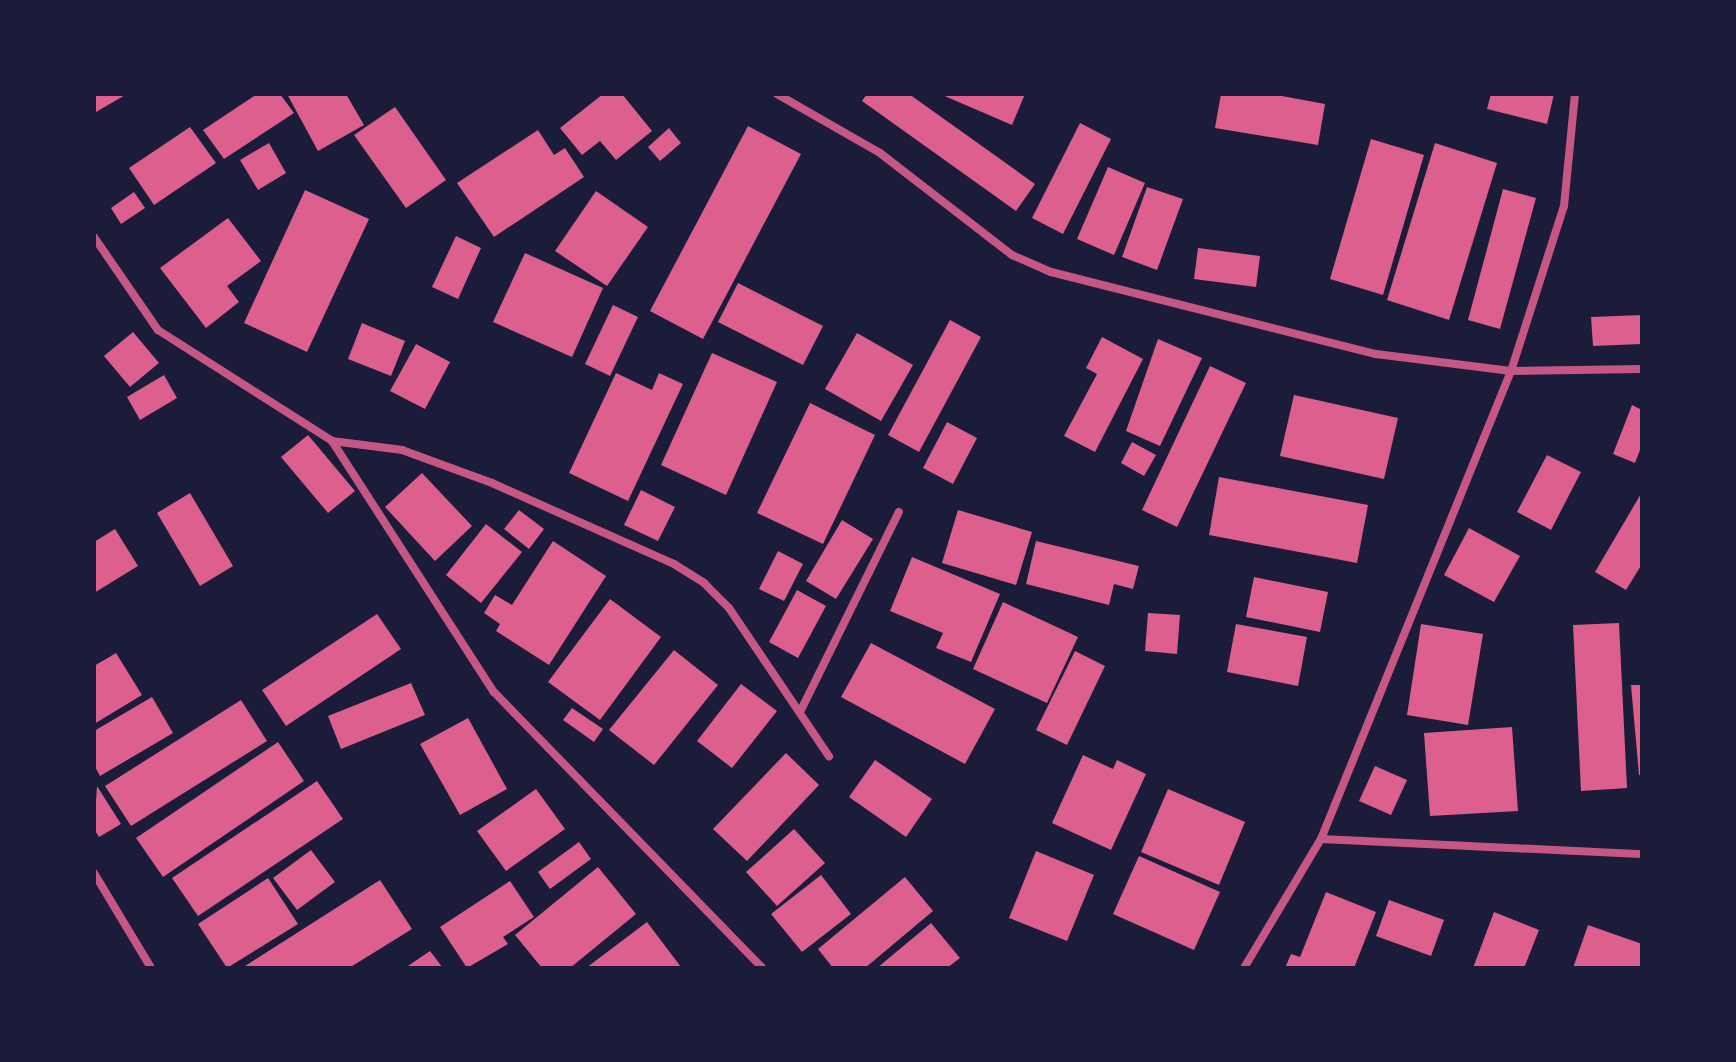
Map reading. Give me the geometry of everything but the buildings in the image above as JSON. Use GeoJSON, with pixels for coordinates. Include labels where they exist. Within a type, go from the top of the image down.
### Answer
{"type":"FeatureCollection","features":[{"type":"Feature","properties":{"kind":"street"},"geometry":{"type":"LineString","coordinates":[[777,94],[790,97],[880,153],[1012,255],[1051,272],[1376,354],[1511,371],[1642,369]]}},
{"type":"Feature","properties":{"kind":"street"},"geometry":{"type":"LineString","coordinates":[[1244,968],[1321,839],[1511,371],[1564,206],[1575,94]]}},
{"type":"Feature","properties":{"kind":"street"},"geometry":{"type":"LineString","coordinates":[[94,237],[158,330],[332,441],[494,692],[762,968]]}},
{"type":"Feature","properties":{"kind":"street"},"geometry":{"type":"LineString","coordinates":[[332,441],[402,450],[492,483],[674,564],[704,583],[729,608],[801,710],[829,756]]}},
{"type":"Feature","properties":{"kind":"street"},"geometry":{"type":"LineString","coordinates":[[801,710],[899,512]]}},
{"type":"Feature","properties":{"kind":"street"},"geometry":{"type":"LineString","coordinates":[[1321,839],[1642,854]]}},
{"type":"Feature","properties":{"kind":"street"},"geometry":{"type":"LineString","coordinates":[[94,873],[151,968]]}}]}
